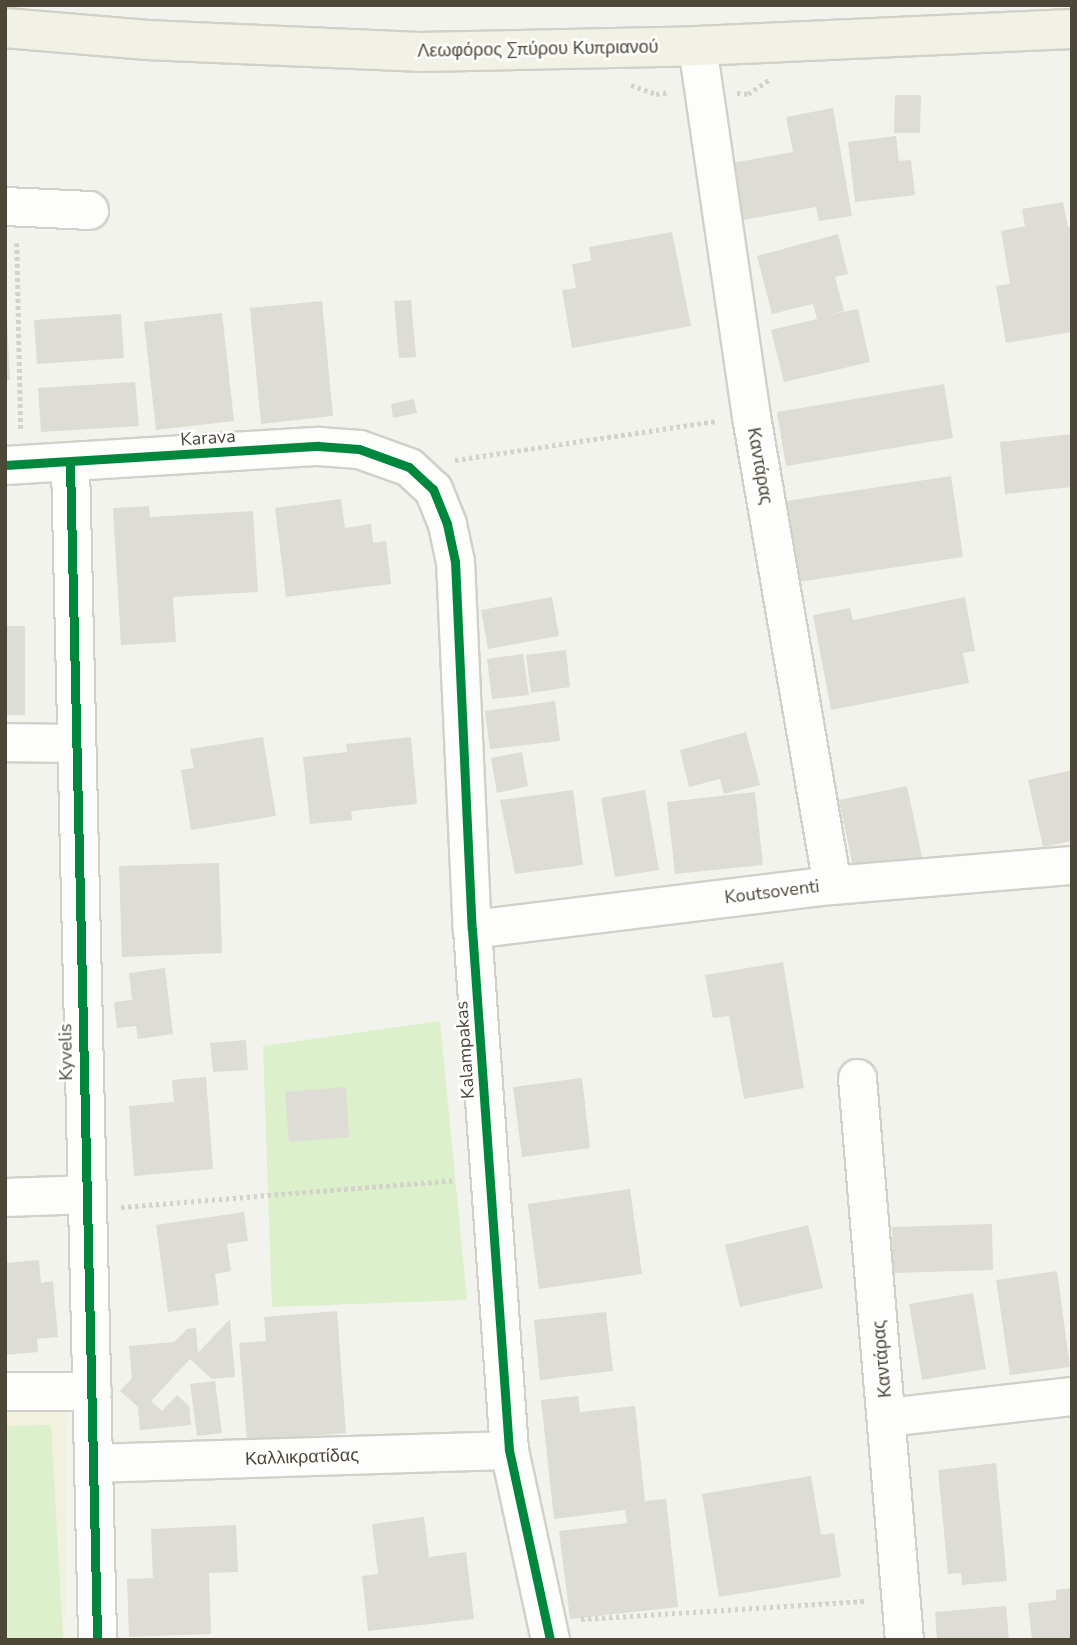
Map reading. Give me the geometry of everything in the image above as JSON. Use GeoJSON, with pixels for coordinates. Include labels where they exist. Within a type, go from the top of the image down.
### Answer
{"type":"FeatureCollection","features":[{"type":"Feature","properties":{"kind":"main road","name":"Λεωφόρος Σπύρου Κυπριανού"},"geometry":{"type":"LineString","coordinates":[[5,28],[147,40],[419,52],[697,46],[1072,29]]}},
{"type":"Feature","properties":{"kind":"street","name":"Καντάρας"},"geometry":{"type":"LineString","coordinates":[[697,46],[751,416],[832,885]]}},
{"type":"Feature","properties":{"kind":"street"},"geometry":{"type":"LineString","coordinates":[[11,206],[89,210]]}},
{"type":"Feature","properties":{"kind":"street","name":"Karava"},"geometry":{"type":"LineString","coordinates":[[13,465],[70,464],[318,446],[359,449],[409,467]]}},
{"type":"Feature","properties":{"kind":"street","name":"Kyvelis"},"geometry":{"type":"LineString","coordinates":[[70,464],[74,743],[97,1640]]}},
{"type":"Feature","properties":{"kind":"street","name":"Kalampakas"},"geometry":{"type":"LineString","coordinates":[[409,467],[433,489],[447,524],[455,561],[472,929],[509,1450],[547,1631]]}},
{"type":"Feature","properties":{"kind":"street"},"geometry":{"type":"LineString","coordinates":[[5,742],[74,743]]}},
{"type":"Feature","properties":{"kind":"street","name":"Koutsoventi"},"geometry":{"type":"LineString","coordinates":[[472,929],[832,885],[1072,865]]}},
{"type":"Feature","properties":{"kind":"street","name":"Καντάρας"},"geometry":{"type":"LineString","coordinates":[[857,1078],[904,1640]]}},
{"type":"Feature","properties":{"kind":"street"},"geometry":{"type":"LineString","coordinates":[[5,1197],[85,1202]]}},
{"type":"Feature","properties":{"kind":"street"},"geometry":{"type":"LineString","coordinates":[[5,1391],[92,1391]]}},
{"type":"Feature","properties":{"kind":"street"},"geometry":{"type":"LineString","coordinates":[[887,1417],[1072,1396]]}},
{"type":"Feature","properties":{"kind":"street","name":"Καλλικρατίδας"},"geometry":{"type":"LineString","coordinates":[[94,1463],[509,1450]]}},
{"type":"Feature","properties":{"kind":"path"},"geometry":{"type":"LineString","coordinates":[[11,206],[13,465]]}},
{"type":"Feature","properties":{"kind":"path"},"geometry":{"type":"LineString","coordinates":[[409,467],[751,416]]}},
{"type":"Feature","properties":{"kind":"path"},"geometry":{"type":"LineString","coordinates":[[85,1202],[490,1177]]}},
{"type":"Feature","properties":{"kind":"path"},"geometry":{"type":"LineString","coordinates":[[547,1631],[900,1599]]}},
{"type":"Feature","properties":{"kind":"shaded area"},"geometry":{"type":"Polygon","coordinates":[[[67,1372],[65,1640],[5,1640],[5,1373],[67,1372]]]}},
{"type":"Feature","properties":{"kind":"green space"},"geometry":{"type":"Polygon","coordinates":[[[440,1021],[467,1300],[272,1307],[263,1046],[440,1021]]]}},
{"type":"Feature","properties":{"kind":"green space"},"geometry":{"type":"Polygon","coordinates":[[[51,1425],[63,1640],[5,1640],[5,1426],[51,1425]]]}},
{"type":"Feature","properties":{"kind":"building"},"geometry":{"type":"Polygon","coordinates":[[[895,95],[921,95],[920,133],[894,133],[895,95]]]}},
{"type":"Feature","properties":{"kind":"building"},"geometry":{"type":"Polygon","coordinates":[[[833,108],[852,216],[819,221],[816,207],[743,220],[732,163],[793,152],[786,117],[833,108]]]}},
{"type":"Feature","properties":{"kind":"building"},"geometry":{"type":"Polygon","coordinates":[[[896,136],[899,161],[911,160],[915,195],[855,202],[848,142],[896,136]]]}},
{"type":"Feature","properties":{"kind":"building"},"geometry":{"type":"Polygon","coordinates":[[[1063,202],[1068,227],[1072,226],[1072,332],[1006,343],[996,286],[1010,284],[1001,231],[1025,226],[1022,209],[1063,202]]]}},
{"type":"Feature","properties":{"kind":"building"},"geometry":{"type":"Polygon","coordinates":[[[672,232],[691,326],[572,348],[562,290],[576,288],[572,264],[591,261],[589,247],[672,232]]]}},
{"type":"Feature","properties":{"kind":"building"},"geometry":{"type":"Polygon","coordinates":[[[838,234],[848,274],[835,277],[844,311],[823,316],[858,309],[870,362],[784,382],[771,330],[817,319],[813,304],[772,314],[757,256],[838,234]]]}},
{"type":"Feature","properties":{"kind":"building"},"geometry":{"type":"Polygon","coordinates":[[[411,300],[416,357],[399,358],[394,301],[411,300]]]}},
{"type":"Feature","properties":{"kind":"building"},"geometry":{"type":"Polygon","coordinates":[[[322,301],[333,416],[261,424],[250,308],[322,301]]]}},
{"type":"Feature","properties":{"kind":"building"},"geometry":{"type":"Polygon","coordinates":[[[222,313],[234,421],[156,430],[144,322],[222,313]]]}},
{"type":"Feature","properties":{"kind":"building"},"geometry":{"type":"Polygon","coordinates":[[[121,314],[124,358],[37,364],[34,320],[121,314]]]}},
{"type":"Feature","properties":{"kind":"building"},"geometry":{"type":"Polygon","coordinates":[[[5,322],[10,380],[5,381],[5,322]]]}},
{"type":"Feature","properties":{"kind":"building"},"geometry":{"type":"Polygon","coordinates":[[[135,382],[139,426],[41,432],[38,388],[135,382]]]}},
{"type":"Feature","properties":{"kind":"building"},"geometry":{"type":"Polygon","coordinates":[[[944,384],[953,438],[786,466],[777,412],[944,384]]]}},
{"type":"Feature","properties":{"kind":"building"},"geometry":{"type":"Polygon","coordinates":[[[414,399],[417,413],[393,418],[391,404],[414,399]]]}},
{"type":"Feature","properties":{"kind":"building"},"geometry":{"type":"Polygon","coordinates":[[[1072,434],[1072,487],[1005,494],[1000,442],[1072,434]]]}},
{"type":"Feature","properties":{"kind":"building"},"geometry":{"type":"Polygon","coordinates":[[[951,476],[963,557],[798,582],[786,501],[951,476]]]}},
{"type":"Feature","properties":{"kind":"building"},"geometry":{"type":"Polygon","coordinates":[[[341,499],[345,528],[371,524],[373,543],[386,541],[391,584],[286,597],[275,508],[341,499]]]}},
{"type":"Feature","properties":{"kind":"building"},"geometry":{"type":"Polygon","coordinates":[[[149,506],[150,517],[253,511],[258,592],[173,597],[176,642],[121,645],[113,508],[149,506]]]}},
{"type":"Feature","properties":{"kind":"building"},"geometry":{"type":"Polygon","coordinates":[[[552,597],[559,636],[488,649],[481,610],[552,597]]]}},
{"type":"Feature","properties":{"kind":"building"},"geometry":{"type":"Polygon","coordinates":[[[965,597],[975,651],[963,653],[969,683],[831,710],[813,615],[850,608],[853,620],[965,597]]]}},
{"type":"Feature","properties":{"kind":"building"},"geometry":{"type":"Polygon","coordinates":[[[5,626],[25,626],[25,715],[5,715],[5,626]]]}},
{"type":"Feature","properties":{"kind":"building"},"geometry":{"type":"Polygon","coordinates":[[[566,650],[570,687],[531,693],[526,655],[566,650]]]}},
{"type":"Feature","properties":{"kind":"building"},"geometry":{"type":"Polygon","coordinates":[[[523,654],[529,695],[492,699],[487,659],[523,654]]]}},
{"type":"Feature","properties":{"kind":"building"},"geometry":{"type":"Polygon","coordinates":[[[555,701],[560,741],[490,749],[485,711],[555,701]]]}},
{"type":"Feature","properties":{"kind":"building"},"geometry":{"type":"Polygon","coordinates":[[[746,732],[760,785],[724,794],[720,779],[689,787],[680,750],[746,732]]]}},
{"type":"Feature","properties":{"kind":"building"},"geometry":{"type":"Polygon","coordinates":[[[263,737],[276,816],[191,830],[181,770],[194,768],[190,749],[263,737]]]}},
{"type":"Feature","properties":{"kind":"building"},"geometry":{"type":"Polygon","coordinates":[[[411,737],[417,804],[351,811],[352,820],[310,824],[303,757],[347,752],[346,744],[411,737]]]}},
{"type":"Feature","properties":{"kind":"building"},"geometry":{"type":"Polygon","coordinates":[[[522,752],[528,786],[497,793],[491,758],[522,752]]]}},
{"type":"Feature","properties":{"kind":"building"},"geometry":{"type":"Polygon","coordinates":[[[1072,770],[1072,841],[1043,847],[1028,780],[1072,770]]]}},
{"type":"Feature","properties":{"kind":"building"},"geometry":{"type":"Polygon","coordinates":[[[907,786],[924,867],[856,881],[839,800],[907,786]]]}},
{"type":"Feature","properties":{"kind":"building"},"geometry":{"type":"Polygon","coordinates":[[[573,790],[583,865],[515,874],[500,800],[573,790]]]}},
{"type":"Feature","properties":{"kind":"building"},"geometry":{"type":"Polygon","coordinates":[[[645,790],[659,870],[615,877],[601,798],[645,790]]]}},
{"type":"Feature","properties":{"kind":"building"},"geometry":{"type":"Polygon","coordinates":[[[755,792],[763,865],[675,874],[667,802],[755,792]]]}},
{"type":"Feature","properties":{"kind":"building"},"geometry":{"type":"Polygon","coordinates":[[[219,863],[222,953],[122,957],[119,866],[219,863]]]}},
{"type":"Feature","properties":{"kind":"building"},"geometry":{"type":"Polygon","coordinates":[[[783,962],[804,1088],[744,1099],[729,1016],[713,1018],[705,975],[783,962]]]}},
{"type":"Feature","properties":{"kind":"building"},"geometry":{"type":"Polygon","coordinates":[[[165,968],[173,1034],[138,1039],[136,1026],[117,1028],[114,1002],[132,1000],[129,973],[165,968]]]}},
{"type":"Feature","properties":{"kind":"building"},"geometry":{"type":"Polygon","coordinates":[[[246,1040],[248,1070],[213,1072],[210,1043],[246,1040]]]}},
{"type":"Feature","properties":{"kind":"building"},"geometry":{"type":"Polygon","coordinates":[[[206,1077],[213,1169],[134,1176],[129,1106],[174,1102],[172,1080],[206,1077]]]}},
{"type":"Feature","properties":{"kind":"building"},"geometry":{"type":"Polygon","coordinates":[[[582,1078],[590,1148],[522,1157],[513,1087],[582,1078]]]}},
{"type":"Feature","properties":{"kind":"building"},"geometry":{"type":"Polygon","coordinates":[[[346,1087],[349,1137],[289,1142],[285,1092],[346,1087]]]}},
{"type":"Feature","properties":{"kind":"building"},"geometry":{"type":"Polygon","coordinates":[[[630,1189],[642,1274],[539,1289],[528,1204],[630,1189]]]}},
{"type":"Feature","properties":{"kind":"building"},"geometry":{"type":"Polygon","coordinates":[[[244,1212],[248,1241],[227,1244],[231,1271],[215,1274],[219,1305],[168,1312],[156,1225],[244,1212]]]}},
{"type":"Feature","properties":{"kind":"building"},"geometry":{"type":"Polygon","coordinates":[[[992,1224],[993,1270],[893,1273],[892,1227],[992,1224]]]}},
{"type":"Feature","properties":{"kind":"building"},"geometry":{"type":"Polygon","coordinates":[[[808,1225],[823,1288],[740,1307],[725,1245],[808,1225]]]}},
{"type":"Feature","properties":{"kind":"building"},"geometry":{"type":"Polygon","coordinates":[[[39,1260],[41,1283],[53,1281],[58,1337],[37,1339],[38,1352],[5,1355],[5,1263],[39,1260]]]}},
{"type":"Feature","properties":{"kind":"building"},"geometry":{"type":"Polygon","coordinates":[[[1057,1271],[1070,1367],[1010,1375],[996,1280],[1057,1271]]]}},
{"type":"Feature","properties":{"kind":"building"},"geometry":{"type":"Polygon","coordinates":[[[973,1293],[986,1369],[922,1380],[909,1304],[973,1293]]]}},
{"type":"Feature","properties":{"kind":"building"},"geometry":{"type":"Polygon","coordinates":[[[337,1311],[346,1433],[247,1441],[239,1343],[266,1341],[264,1317],[337,1311]]]}},
{"type":"Feature","properties":{"kind":"building"},"geometry":{"type":"Polygon","coordinates":[[[606,1312],[613,1371],[540,1380],[534,1320],[606,1312]]]}},
{"type":"Feature","properties":{"kind":"building"},"geometry":{"type":"Polygon","coordinates":[[[230,1319],[235,1377],[212,1379],[190,1359],[151,1401],[162,1411],[177,1395],[189,1406],[191,1425],[140,1430],[138,1407],[120,1391],[132,1378],[129,1346],[174,1342],[187,1329],[196,1328],[198,1353],[230,1319]]]}},
{"type":"Feature","properties":{"kind":"building"},"geometry":{"type":"Polygon","coordinates":[[[215,1381],[222,1433],[197,1436],[190,1384],[215,1381]]]}},
{"type":"Feature","properties":{"kind":"building"},"geometry":{"type":"Polygon","coordinates":[[[578,1396],[580,1412],[635,1406],[645,1501],[666,1499],[678,1607],[570,1619],[559,1531],[627,1523],[625,1510],[554,1519],[541,1400],[578,1396]]]}},
{"type":"Feature","properties":{"kind":"building"},"geometry":{"type":"Polygon","coordinates":[[[996,1463],[1007,1581],[962,1585],[961,1573],[948,1574],[938,1470],[996,1463]]]}},
{"type":"Feature","properties":{"kind":"building"},"geometry":{"type":"Polygon","coordinates":[[[811,1476],[821,1535],[834,1533],[841,1577],[719,1597],[702,1494],[811,1476]]]}},
{"type":"Feature","properties":{"kind":"building"},"geometry":{"type":"Polygon","coordinates":[[[424,1517],[429,1557],[466,1552],[474,1619],[368,1631],[362,1576],[378,1574],[372,1524],[424,1517]]]}},
{"type":"Feature","properties":{"kind":"building"},"geometry":{"type":"Polygon","coordinates":[[[236,1525],[238,1572],[209,1573],[211,1634],[129,1637],[127,1579],[153,1578],[151,1529],[236,1525]]]}},
{"type":"Feature","properties":{"kind":"building"},"geometry":{"type":"Polygon","coordinates":[[[1072,1588],[1072,1640],[1032,1640],[1028,1603],[1056,1600],[1056,1590],[1072,1588]]]}},
{"type":"Feature","properties":{"kind":"building"},"geometry":{"type":"Polygon","coordinates":[[[1006,1606],[1009,1640],[937,1640],[935,1612],[1006,1606]]]}},
{"type":"Feature","properties":{"kind":"cycle path"},"geometry":{"type":"LineString","coordinates":[[5,465],[318,446],[359,449],[409,467],[433,489],[447,524],[455,561],[472,929],[509,1450],[550,1640]]}},
{"type":"Feature","properties":{"kind":"cycle path"},"geometry":{"type":"LineString","coordinates":[[70,464],[97,1640]]}}]}
